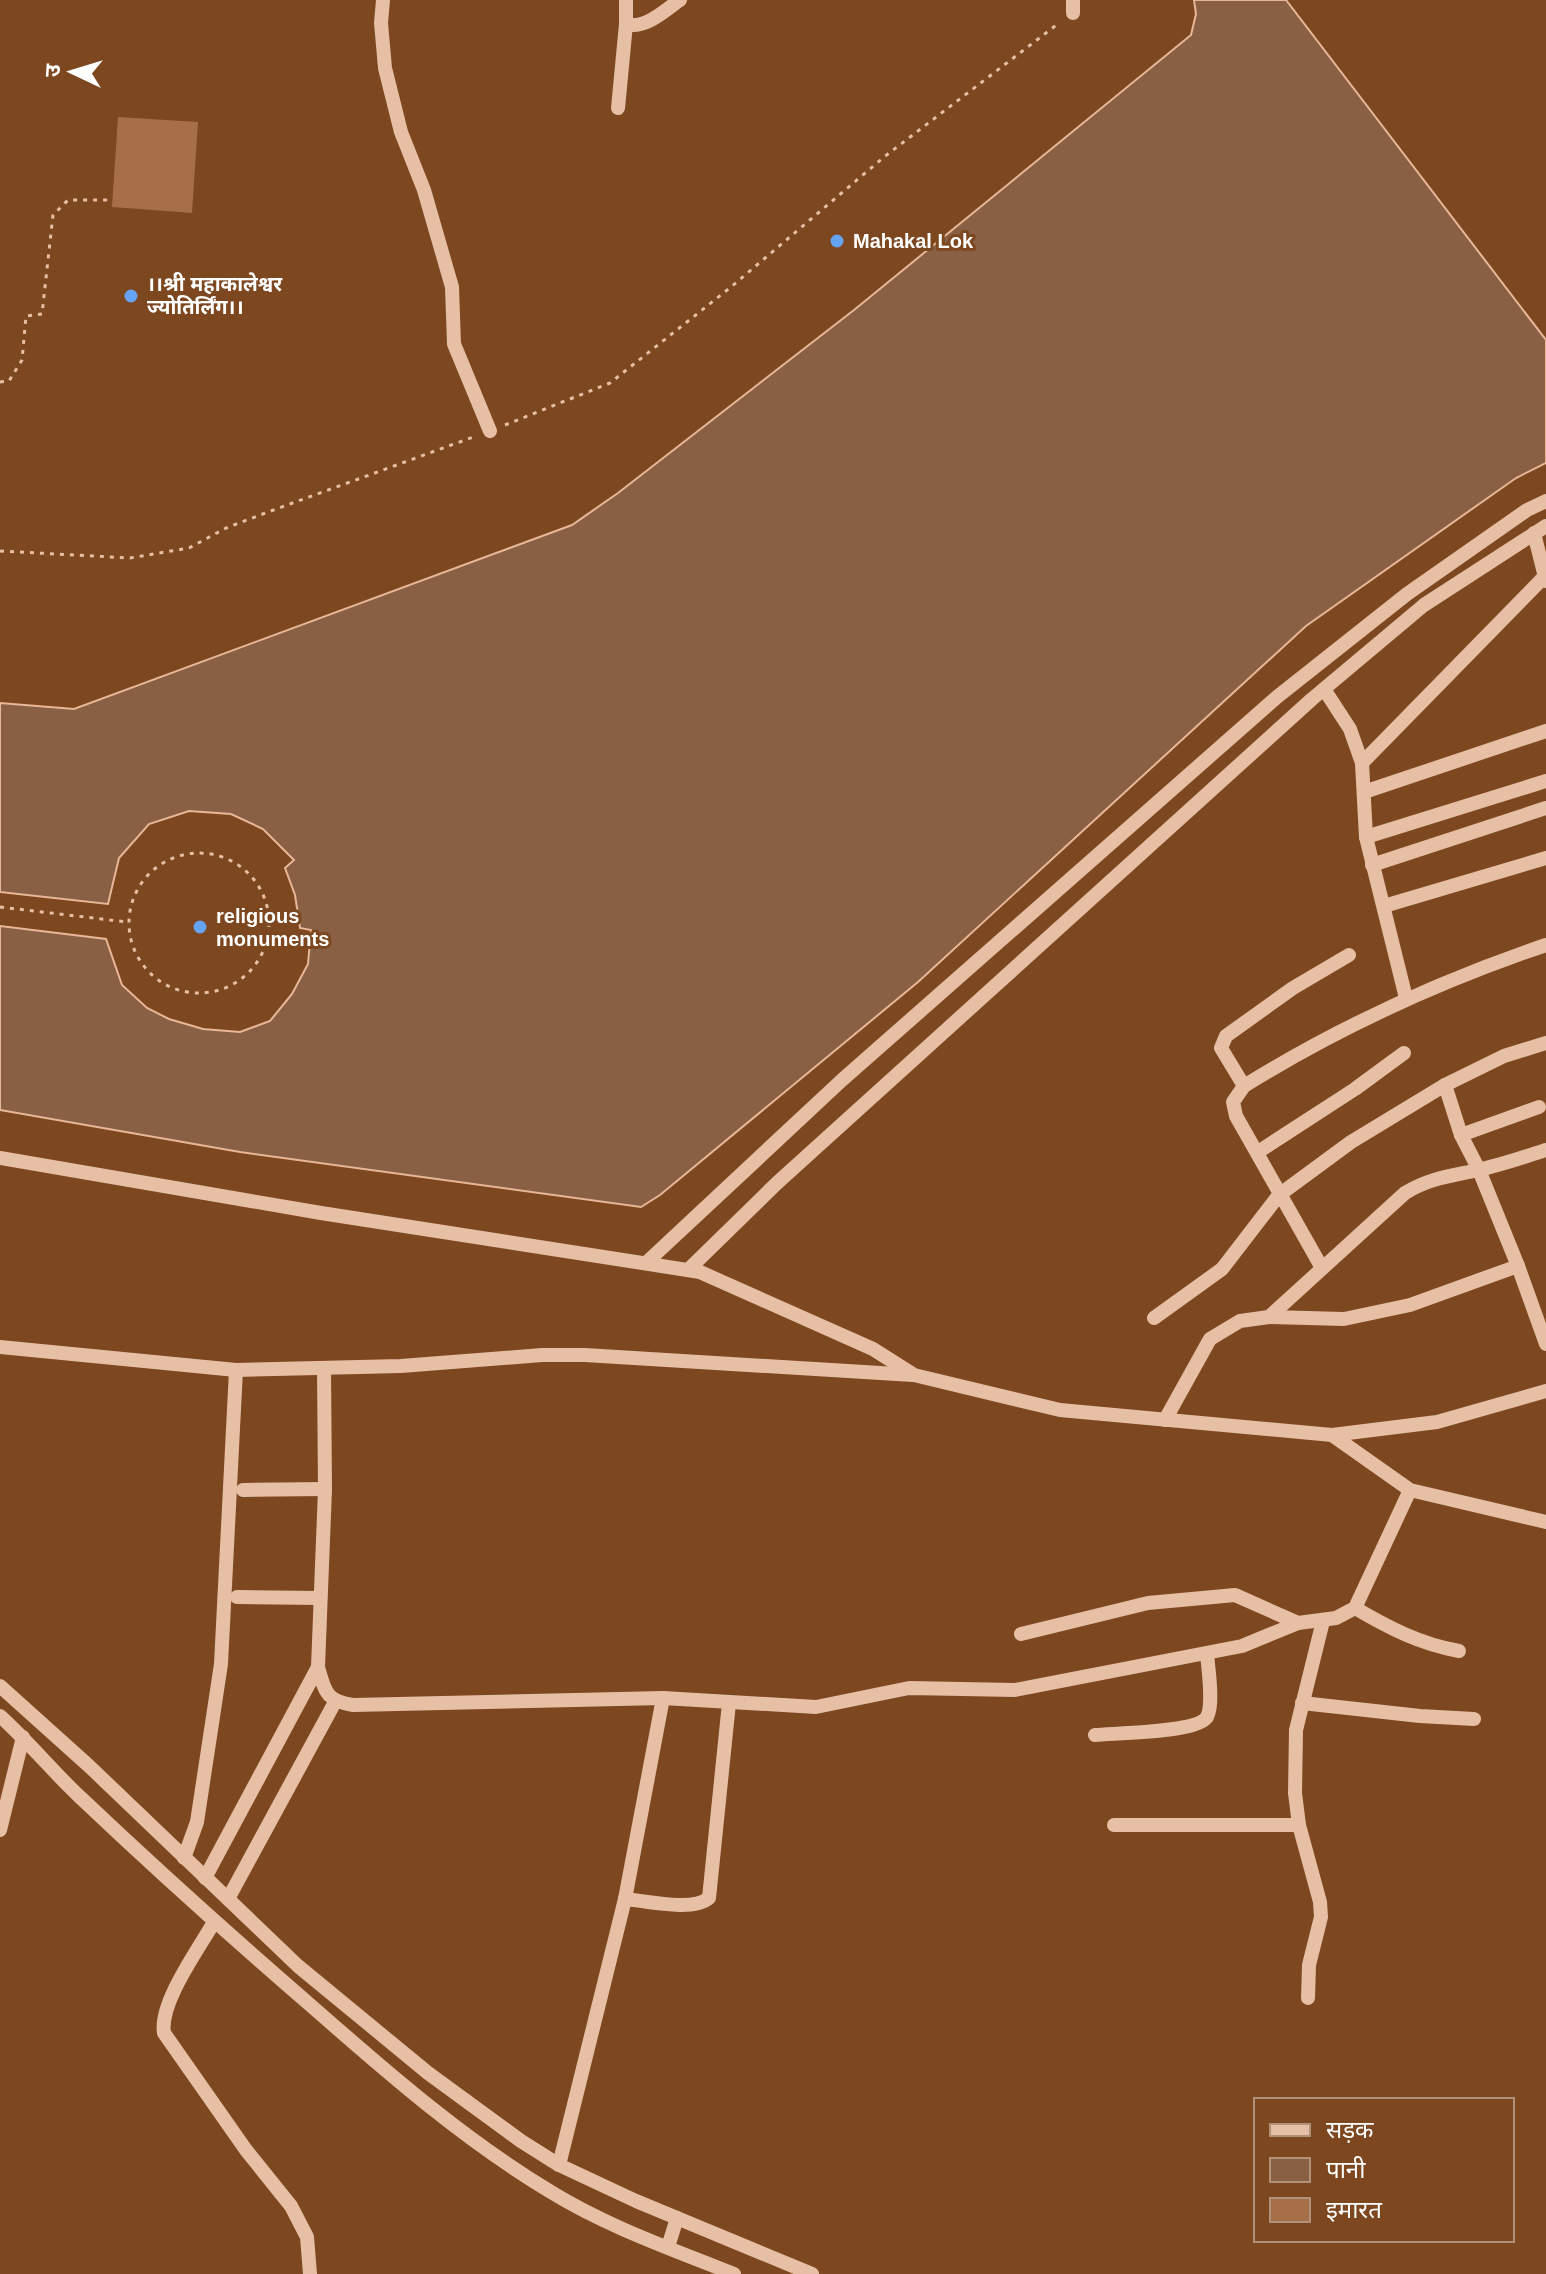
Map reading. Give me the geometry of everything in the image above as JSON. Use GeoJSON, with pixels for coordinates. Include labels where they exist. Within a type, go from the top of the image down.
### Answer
{"type":"FeatureCollection","features":[{"type":"Feature","properties":{"kind":"street"},"geometry":{"type":"LineString","coordinates":[[383,0],[381,23],[385,68],[401,132],[424,190],[452,287],[454,344],[490,431]]}},
{"type":"Feature","properties":{"kind":"street"},"geometry":{"type":"LineString","coordinates":[[618,108],[626,0]]}},
{"type":"Feature","properties":{"kind":"street"},"geometry":{"type":"LineString","coordinates":[[626,24],[641,25],[680,0]]}},
{"type":"Feature","properties":{"kind":"street"},"geometry":{"type":"LineString","coordinates":[[647,1262],[842,1080],[1277,697],[1407,594],[1527,510],[1546,501]]}},
{"type":"Feature","properties":{"kind":"street"},"geometry":{"type":"LineString","coordinates":[[688,1270],[777,1183],[1324,689],[1424,605],[1540,529],[1545,579],[1362,763]]}},
{"type":"Feature","properties":{"kind":"street"},"geometry":{"type":"LineString","coordinates":[[1324,689],[1350,729],[1362,763],[1366,837],[1406,998]]}},
{"type":"Feature","properties":{"kind":"street"},"geometry":{"type":"LineString","coordinates":[[1364,792],[1546,731]]}},
{"type":"Feature","properties":{"kind":"street"},"geometry":{"type":"LineString","coordinates":[[1366,837],[1546,781]]}},
{"type":"Feature","properties":{"kind":"street"},"geometry":{"type":"LineString","coordinates":[[1372,865],[1546,808]]}},
{"type":"Feature","properties":{"kind":"street"},"geometry":{"type":"LineString","coordinates":[[1139,819],[1155,840]]}},
{"type":"Feature","properties":{"kind":"street"},"geometry":{"type":"LineString","coordinates":[[1384,906],[1546,858]]}},
{"type":"Feature","properties":{"kind":"street"},"geometry":{"type":"LineString","coordinates":[[1322,1268],[1236,1116],[1233,1102],[1244,1086],[1362,1019],[1406,998],[1546,945]]}},
{"type":"Feature","properties":{"kind":"street"},"geometry":{"type":"LineString","coordinates":[[1244,1086],[1221,1048],[1226,1036],[1293,988],[1349,955]]}},
{"type":"Feature","properties":{"kind":"street"},"geometry":{"type":"LineString","coordinates":[[1154,1318],[1222,1269],[1279,1195],[1351,1142],[1445,1085],[1504,1056],[1546,1043]]}},
{"type":"Feature","properties":{"kind":"street"},"geometry":{"type":"LineString","coordinates":[[1258,1152],[1404,1053]]}},
{"type":"Feature","properties":{"kind":"street"},"geometry":{"type":"LineString","coordinates":[[1445,1085],[1461,1135],[1479,1170],[1546,1344]]}},
{"type":"Feature","properties":{"kind":"street"},"geometry":{"type":"LineString","coordinates":[[1461,1135],[1539,1107]]}},
{"type":"Feature","properties":{"kind":"street"},"geometry":{"type":"LineString","coordinates":[[1269,1317],[1405,1193],[1423,1181],[1479,1170],[1546,1150]]}},
{"type":"Feature","properties":{"kind":"street"},"geometry":{"type":"LineString","coordinates":[[0,1158],[321,1213],[700,1272],[873,1349],[914,1375]]}},
{"type":"Feature","properties":{"kind":"street"},"geometry":{"type":"LineString","coordinates":[[1165,1420],[1210,1339],[1240,1321],[1269,1317],[1344,1319],[1410,1305],[1518,1266]]}},
{"type":"Feature","properties":{"kind":"street"},"geometry":{"type":"LineString","coordinates":[[1531,1300],[1546,1295]]}},
{"type":"Feature","properties":{"kind":"street"},"geometry":{"type":"LineString","coordinates":[[0,1347],[236,1370],[401,1366],[542,1355],[585,1355],[914,1375],[1060,1410],[1332,1435],[1437,1422],[1546,1391]]}},
{"type":"Feature","properties":{"kind":"street"},"geometry":{"type":"LineString","coordinates":[[324,1368],[325,1489],[318,1667],[325,1691],[335,1702],[353,1705],[663,1698],[816,1707],[909,1688],[1015,1690],[1242,1646],[1298,1623],[1336,1618],[1355,1608],[1410,1490]]}},
{"type":"Feature","properties":{"kind":"street"},"geometry":{"type":"LineString","coordinates":[[184,1858],[197,1822],[221,1664],[236,1370]]}},
{"type":"Feature","properties":{"kind":"street"},"geometry":{"type":"LineString","coordinates":[[1332,1435],[1410,1490],[1546,1522]]}},
{"type":"Feature","properties":{"kind":"street"},"geometry":{"type":"LineString","coordinates":[[243,1490],[325,1489]]}},
{"type":"Feature","properties":{"kind":"street"},"geometry":{"type":"LineString","coordinates":[[1021,1634],[1148,1603],[1235,1595],[1298,1623]]}},
{"type":"Feature","properties":{"kind":"street"},"geometry":{"type":"LineString","coordinates":[[237,1597],[319,1598]]}},
{"type":"Feature","properties":{"kind":"street"},"geometry":{"type":"LineString","coordinates":[[1355,1608],[1398,1633],[1459,1651]]}},
{"type":"Feature","properties":{"kind":"street"},"geometry":{"type":"LineString","coordinates":[[1308,1998],[1309,1965],[1321,1917],[1320,1902],[1299,1825],[1295,1793],[1296,1730],[1323,1621]]}},
{"type":"Feature","properties":{"kind":"street"},"geometry":{"type":"LineString","coordinates":[[1095,1735],[1184,1728],[1202,1722],[1207,1716],[1210,1702],[1207,1653]]}},
{"type":"Feature","properties":{"kind":"street"},"geometry":{"type":"LineString","coordinates":[[196,1906],[318,1667]]}},
{"type":"Feature","properties":{"kind":"street"},"geometry":{"type":"LineString","coordinates":[[0,1686],[315,1980],[444,2085],[521,2141],[559,2165],[812,2274]]}},
{"type":"Feature","properties":{"kind":"street"},"geometry":{"type":"LineString","coordinates":[[559,2165],[625,1899],[663,1698]]}},
{"type":"Feature","properties":{"kind":"street"},"geometry":{"type":"LineString","coordinates":[[228,1899],[335,1702]]}},
{"type":"Feature","properties":{"kind":"street"},"geometry":{"type":"LineString","coordinates":[[625,1899],[690,1906],[702,1904],[709,1898],[729,1703]]}},
{"type":"Feature","properties":{"kind":"street"},"geometry":{"type":"LineString","coordinates":[[1302,1703],[1474,1719]]}},
{"type":"Feature","properties":{"kind":"street"},"geometry":{"type":"LineString","coordinates":[[0,1716],[75,1793],[214,1922],[399,2083],[500,2160],[553,2194],[620,2228],[734,2274]]}},
{"type":"Feature","properties":{"kind":"street"},"geometry":{"type":"LineString","coordinates":[[0,1830],[23,1737]]}},
{"type":"Feature","properties":{"kind":"street"},"geometry":{"type":"LineString","coordinates":[[1114,1825],[1299,1825]]}},
{"type":"Feature","properties":{"kind":"street"},"geometry":{"type":"LineString","coordinates":[[214,1922],[170,2001],[162,2023],[164,2033],[246,2150],[291,2206],[307,2237],[310,2274]]}},
{"type":"Feature","properties":{"kind":"street"},"geometry":{"type":"LineString","coordinates":[[300,1997],[315,1980]]}},
{"type":"Feature","properties":{"kind":"street"},"geometry":{"type":"LineString","coordinates":[[428,2105],[444,2085]]}},
{"type":"Feature","properties":{"kind":"street"},"geometry":{"type":"LineString","coordinates":[[668,2247],[677,2218]]}},
{"type":"Feature","properties":{"kind":"path"},"geometry":{"type":"LineString","coordinates":[[0,551],[130,558],[189,548],[226,528],[490,431],[610,383],[1073,6]]}},
{"type":"Feature","properties":{"kind":"path"},"geometry":{"type":"LineString","coordinates":[[0,382],[9,381],[22,360],[26,316],[42,314],[53,215],[68,200],[112,200]]}},
{"type":"Feature","properties":{"kind":"path"},"geometry":{"type":"LineString","coordinates":[[201,852],[234,861],[253,877],[265,898],[270,922],[269,936],[260,959],[244,978],[222,990],[198,994],[163,984],[145,968],[132,946],[128,922],[139,886],[155,867],[177,856],[201,852]]}},
{"type":"Feature","properties":{"kind":"path"},"geometry":{"type":"LineString","coordinates":[[0,907],[128,922]]}},
{"type":"Feature","properties":{"kind":"water"},"geometry":{"type":"Polygon","coordinates":[[[1194,0],[1286,0],[1546,340],[1546,463],[1516,478],[1306,626],[918,982],[660,1195],[641,1207],[240,1152],[0,1110],[0,926],[106,939],[122,985],[147,1008],[169,1019],[203,1029],[240,1032],[270,1021],[292,994],[308,964],[311,930],[300,928],[295,895],[285,868],[294,860],[263,829],[231,814],[189,811],[149,824],[119,858],[108,904],[0,892],[0,703],[74,709],[572,525],[618,493],[854,310],[1191,35],[1196,14],[1194,0]]]}},
{"type":"Feature","properties":{"kind":"building"},"geometry":{"type":"Polygon","coordinates":[[[118,117],[198,122],[192,213],[112,207],[118,117]]]}},
{"type":"Feature","properties":{"kind":"place","name":"Mahakal Lok"},"geometry":{"type":"Point","coordinates":[837,241]}},
{"type":"Feature","properties":{"kind":"place","name":"।।श्री महाकालेश्वर ज्योतिर्लिंग।।"},"geometry":{"type":"Point","coordinates":[131,296]}},
{"type":"Feature","properties":{"kind":"place","name":"religious monuments"},"geometry":{"type":"Point","coordinates":[200,927]}}]}
